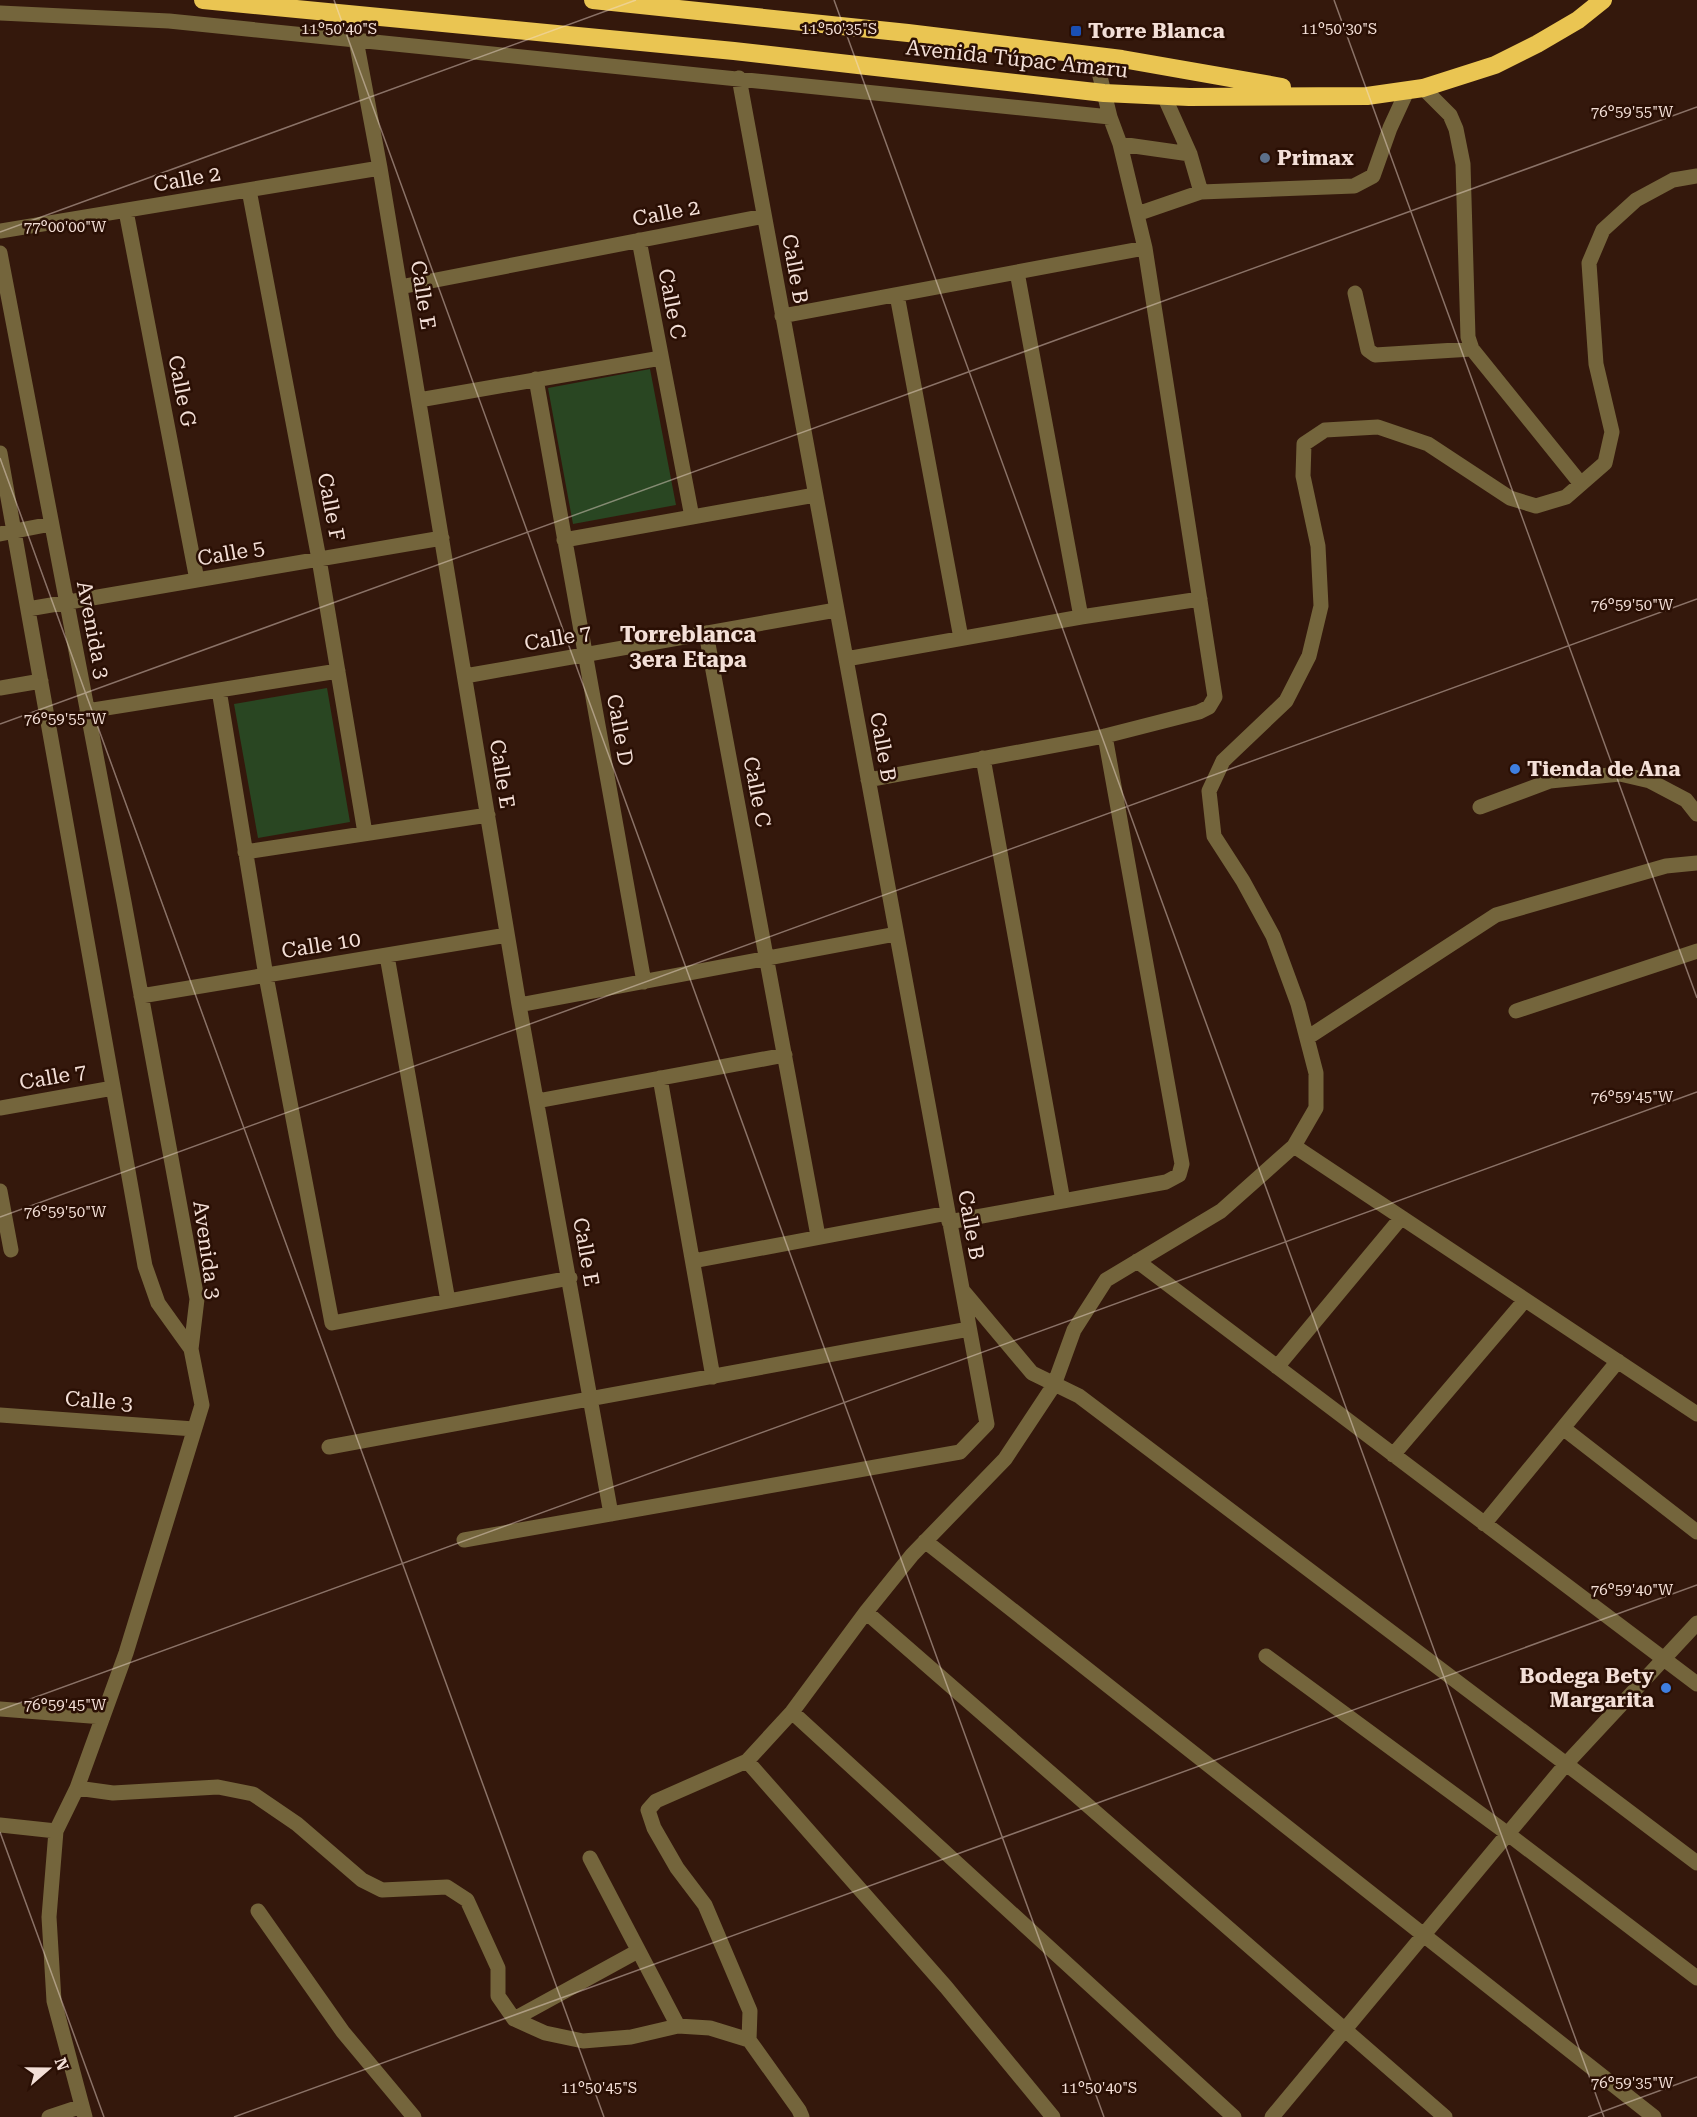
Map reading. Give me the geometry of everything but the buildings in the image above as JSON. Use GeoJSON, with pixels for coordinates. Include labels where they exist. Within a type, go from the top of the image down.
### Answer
{"type":"FeatureCollection","features":[{"type":"Feature","properties":{"kind":"highway","name":"Avenida Túpac Amaru"},"geometry":{"type":"LineString","coordinates":[[202,0],[734,51],[1104,93],[1190,97],[1367,96],[1415,90],[1495,65],[1527,50],[1578,20],[1603,0]]}},
{"type":"Feature","properties":{"kind":"highway","name":"Avenida Túpac Amaru"},"geometry":{"type":"LineString","coordinates":[[593,0],[694,5],[1095,56],[1325,95]]}},
{"type":"Feature","properties":{"kind":"street"},"geometry":{"type":"LineString","coordinates":[[0,13],[169,21],[1110,117]]}},
{"type":"Feature","properties":{"kind":"street","name":"Calle E"},"geometry":{"type":"LineString","coordinates":[[356,40],[380,168],[519,1005],[612,1514]]}},
{"type":"Feature","properties":{"kind":"street"},"geometry":{"type":"LineString","coordinates":[[868,780],[1105,736],[1199,712],[1209,707],[1215,697],[1145,248],[1120,144],[1110,117],[1095,56]]}},
{"type":"Feature","properties":{"kind":"street","name":"Calle B"},"geometry":{"type":"LineString","coordinates":[[612,1514],[960,1452],[987,1424],[739,78]]}},
{"type":"Feature","properties":{"kind":"street"},"geometry":{"type":"LineString","coordinates":[[1137,214],[1201,192],[1354,186],[1373,176],[1390,128],[1415,90],[1450,115],[1456,129],[1463,164],[1468,337],[1472,349],[1581,484]]}},
{"type":"Feature","properties":{"kind":"street"},"geometry":{"type":"LineString","coordinates":[[1164,96],[1190,154],[1201,192]]}},
{"type":"Feature","properties":{"kind":"street"},"geometry":{"type":"LineString","coordinates":[[1120,144],[1190,154]]}},
{"type":"Feature","properties":{"kind":"street","name":"Calle 2"},"geometry":{"type":"LineString","coordinates":[[0,231],[380,168]]}},
{"type":"Feature","properties":{"kind":"street"},"geometry":{"type":"LineString","coordinates":[[802,2117],[749,2040],[750,2011],[705,1905],[676,1868],[654,1828],[648,1810],[656,1801],[747,1761],[792,1712],[866,1612],[925,1541],[1005,1459],[1054,1385],[1074,1330],[1106,1280],[1221,1211],[1294,1146],[1316,1108],[1316,1073],[1298,1004],[1273,936],[1243,881],[1214,836],[1209,791],[1223,761],[1286,701],[1309,656],[1321,606],[1318,546],[1303,476],[1304,444],[1325,430],[1378,427],[1428,444],[1510,498],[1536,506],[1566,497],[1605,463],[1612,432],[1596,364],[1589,263],[1603,230],[1636,200],[1672,180],[1697,176]]}},
{"type":"Feature","properties":{"kind":"street","name":"Calle F"},"geometry":{"type":"LineString","coordinates":[[249,190],[319,559],[365,833]]}},
{"type":"Feature","properties":{"kind":"street","name":"Calle G"},"geometry":{"type":"LineString","coordinates":[[126,211],[197,580]]}},
{"type":"Feature","properties":{"kind":"street","name":"Calle 2"},"geometry":{"type":"LineString","coordinates":[[400,287],[764,216]]}},
{"type":"Feature","properties":{"kind":"street","name":"Calle C"},"geometry":{"type":"LineString","coordinates":[[639,240],[692,517]]}},
{"type":"Feature","properties":{"kind":"street"},"geometry":{"type":"LineString","coordinates":[[782,316],[1145,248]]}},
{"type":"Feature","properties":{"kind":"street","name":"Avenida 3"},"geometry":{"type":"LineString","coordinates":[[0,252],[196,1299],[191,1349]]}},
{"type":"Feature","properties":{"kind":"street"},"geometry":{"type":"LineString","coordinates":[[1017,272],[1081,617]]}},
{"type":"Feature","properties":{"kind":"street"},"geometry":{"type":"LineString","coordinates":[[1354,293],[1368,350],[1375,355],[1472,349]]}},
{"type":"Feature","properties":{"kind":"street"},"geometry":{"type":"LineString","coordinates":[[897,295],[961,638]]}},
{"type":"Feature","properties":{"kind":"street"},"geometry":{"type":"LineString","coordinates":[[419,400],[661,358]]}},
{"type":"Feature","properties":{"kind":"street","name":"Calle D"},"geometry":{"type":"LineString","coordinates":[[536,379],[644,982]]}},
{"type":"Feature","properties":{"kind":"street"},"geometry":{"type":"LineString","coordinates":[[0,453],[7,532],[28,609],[145,1266],[158,1303],[191,1349],[201,1405],[126,1653],[77,1788],[56,1831],[49,1917],[54,2001],[83,2112],[49,2117]]}},
{"type":"Feature","properties":{"kind":"street"},"geometry":{"type":"LineString","coordinates":[[564,540],[815,495]]}},
{"type":"Feature","properties":{"kind":"street"},"geometry":{"type":"LineString","coordinates":[[7,532],[51,524]]}},
{"type":"Feature","properties":{"kind":"street","name":"Calle 5"},"geometry":{"type":"LineString","coordinates":[[28,609],[442,538]]}},
{"type":"Feature","properties":{"kind":"street"},"geometry":{"type":"LineString","coordinates":[[846,659],[1081,617],[1200,599]]}},
{"type":"Feature","properties":{"kind":"street","name":"Calle 7"},"geometry":{"type":"LineString","coordinates":[[465,676],[837,610]]}},
{"type":"Feature","properties":{"kind":"street","name":"Calle C"},"geometry":{"type":"LineString","coordinates":[[706,633],[818,1236]]}},
{"type":"Feature","properties":{"kind":"street"},"geometry":{"type":"LineString","coordinates":[[87,711],[338,671]]}},
{"type":"Feature","properties":{"kind":"street"},"geometry":{"type":"LineString","coordinates":[[0,688],[41,681]]}},
{"type":"Feature","properties":{"kind":"street"},"geometry":{"type":"LineString","coordinates":[[219,690],[266,976],[332,1323],[570,1278]]}},
{"type":"Feature","properties":{"kind":"street"},"geometry":{"type":"LineString","coordinates":[[693,1261],[818,1236],[1063,1201],[1166,1182],[1179,1174],[1182,1164],[1105,736]]}},
{"type":"Feature","properties":{"kind":"street"},"geometry":{"type":"LineString","coordinates":[[983,758],[1063,1201]]}},
{"type":"Feature","properties":{"kind":"street"},"geometry":{"type":"LineString","coordinates":[[1480,807],[1550,781],[1620,774],[1650,781],[1686,800],[1697,814]]}},
{"type":"Feature","properties":{"kind":"street"},"geometry":{"type":"LineString","coordinates":[[245,852],[488,815]]}},
{"type":"Feature","properties":{"kind":"street"},"geometry":{"type":"LineString","coordinates":[[1307,1038],[1496,915],[1666,866],[1697,863]]}},
{"type":"Feature","properties":{"kind":"street"},"geometry":{"type":"LineString","coordinates":[[519,1005],[896,934]]}},
{"type":"Feature","properties":{"kind":"street","name":"Calle 10"},"geometry":{"type":"LineString","coordinates":[[141,996],[507,935]]}},
{"type":"Feature","properties":{"kind":"street"},"geometry":{"type":"LineString","coordinates":[[1516,1011],[1697,951]]}},
{"type":"Feature","properties":{"kind":"street"},"geometry":{"type":"LineString","coordinates":[[387,956],[448,1301]]}},
{"type":"Feature","properties":{"kind":"street"},"geometry":{"type":"LineString","coordinates":[[537,1101],[785,1055]]}},
{"type":"Feature","properties":{"kind":"street"},"geometry":{"type":"LineString","coordinates":[[660,1078],[713,1377]]}},
{"type":"Feature","properties":{"kind":"street","name":"Calle 7"},"geometry":{"type":"LineString","coordinates":[[0,1108],[113,1088]]}},
{"type":"Feature","properties":{"kind":"street"},"geometry":{"type":"LineString","coordinates":[[1294,1146],[1697,1414]]}},
{"type":"Feature","properties":{"kind":"street"},"geometry":{"type":"LineString","coordinates":[[0,1191],[11,1250]]}},
{"type":"Feature","properties":{"kind":"street"},"geometry":{"type":"LineString","coordinates":[[1277,1367],[1401,1218]]}},
{"type":"Feature","properties":{"kind":"street"},"geometry":{"type":"LineString","coordinates":[[1137,1261],[1697,1684]]}},
{"type":"Feature","properties":{"kind":"street"},"geometry":{"type":"LineString","coordinates":[[962,1290],[1032,1373],[1079,1396],[1697,1863]]}},
{"type":"Feature","properties":{"kind":"street"},"geometry":{"type":"LineString","coordinates":[[1393,1455],[1525,1300]]}},
{"type":"Feature","properties":{"kind":"street"},"geometry":{"type":"LineString","coordinates":[[329,1447],[969,1329]]}},
{"type":"Feature","properties":{"kind":"street"},"geometry":{"type":"LineString","coordinates":[[1484,1524],[1618,1361]]}},
{"type":"Feature","properties":{"kind":"street","name":"Calle 3"},"geometry":{"type":"LineString","coordinates":[[0,1415],[194,1430]]}},
{"type":"Feature","properties":{"kind":"street"},"geometry":{"type":"LineString","coordinates":[[1563,1428],[1697,1532]]}},
{"type":"Feature","properties":{"kind":"street"},"geometry":{"type":"LineString","coordinates":[[464,1540],[612,1514]]}},
{"type":"Feature","properties":{"kind":"street"},"geometry":{"type":"LineString","coordinates":[[925,1541],[1654,2117]]}},
{"type":"Feature","properties":{"kind":"street"},"geometry":{"type":"LineString","coordinates":[[866,1612],[1445,2117]]}},
{"type":"Feature","properties":{"kind":"street"},"geometry":{"type":"LineString","coordinates":[[1277,2115],[1344,2030],[1566,1764],[1697,1623]]}},
{"type":"Feature","properties":{"kind":"street"},"geometry":{"type":"LineString","coordinates":[[1266,1656],[1508,1834],[1697,1978]]}},
{"type":"Feature","properties":{"kind":"street"},"geometry":{"type":"LineString","coordinates":[[0,1710],[103,1717]]}},
{"type":"Feature","properties":{"kind":"street"},"geometry":{"type":"LineString","coordinates":[[792,1712],[1234,2117]]}},
{"type":"Feature","properties":{"kind":"street"},"geometry":{"type":"LineString","coordinates":[[747,1761],[946,1987],[1053,2117]]}},
{"type":"Feature","properties":{"kind":"street"},"geometry":{"type":"LineString","coordinates":[[77,1788],[113,1793],[218,1787],[253,1794],[297,1824],[362,1880],[382,1890],[447,1887],[467,1900],[480,1924],[498,1968],[498,1996],[514,2019],[545,2033],[583,2041],[631,2037],[678,2026],[710,2028],[749,2040]]}},
{"type":"Feature","properties":{"kind":"street"},"geometry":{"type":"LineString","coordinates":[[0,1825],[56,1831]]}},
{"type":"Feature","properties":{"kind":"street"},"geometry":{"type":"LineString","coordinates":[[590,1858],[678,2026]]}},
{"type":"Feature","properties":{"kind":"street"},"geometry":{"type":"LineString","coordinates":[[258,1911],[343,2032],[414,2117]]}},
{"type":"Feature","properties":{"kind":"street"},"geometry":{"type":"LineString","coordinates":[[514,2019],[638,1951]]}},
{"type":"Feature","properties":{"kind":"green space"},"geometry":{"type":"Polygon","coordinates":[[[650,369],[676,505],[573,524],[548,388],[650,369]]]}},
{"type":"Feature","properties":{"kind":"green space"},"geometry":{"type":"Polygon","coordinates":[[[327,688],[350,822],[258,838],[234,704],[327,688]]]}},
{"type":"Feature","properties":{"kind":"place","name":"Torre Blanca"},"geometry":{"type":"Point","coordinates":[1076,31]}},
{"type":"Feature","properties":{"kind":"place","name":"Primax"},"geometry":{"type":"Point","coordinates":[1265,158]}},
{"type":"Feature","properties":{"kind":"place","name":"Tienda de Ana"},"geometry":{"type":"Point","coordinates":[1515,769]}},
{"type":"Feature","properties":{"kind":"place","name":"Bodega Bety Margarita"},"geometry":{"type":"Point","coordinates":[1666,1688]}},
{"type":"Feature","properties":{"kind":"district","name":"Torreblanca 3era Etapa"},"geometry":{"type":"Point","coordinates":[688,646]}}]}
